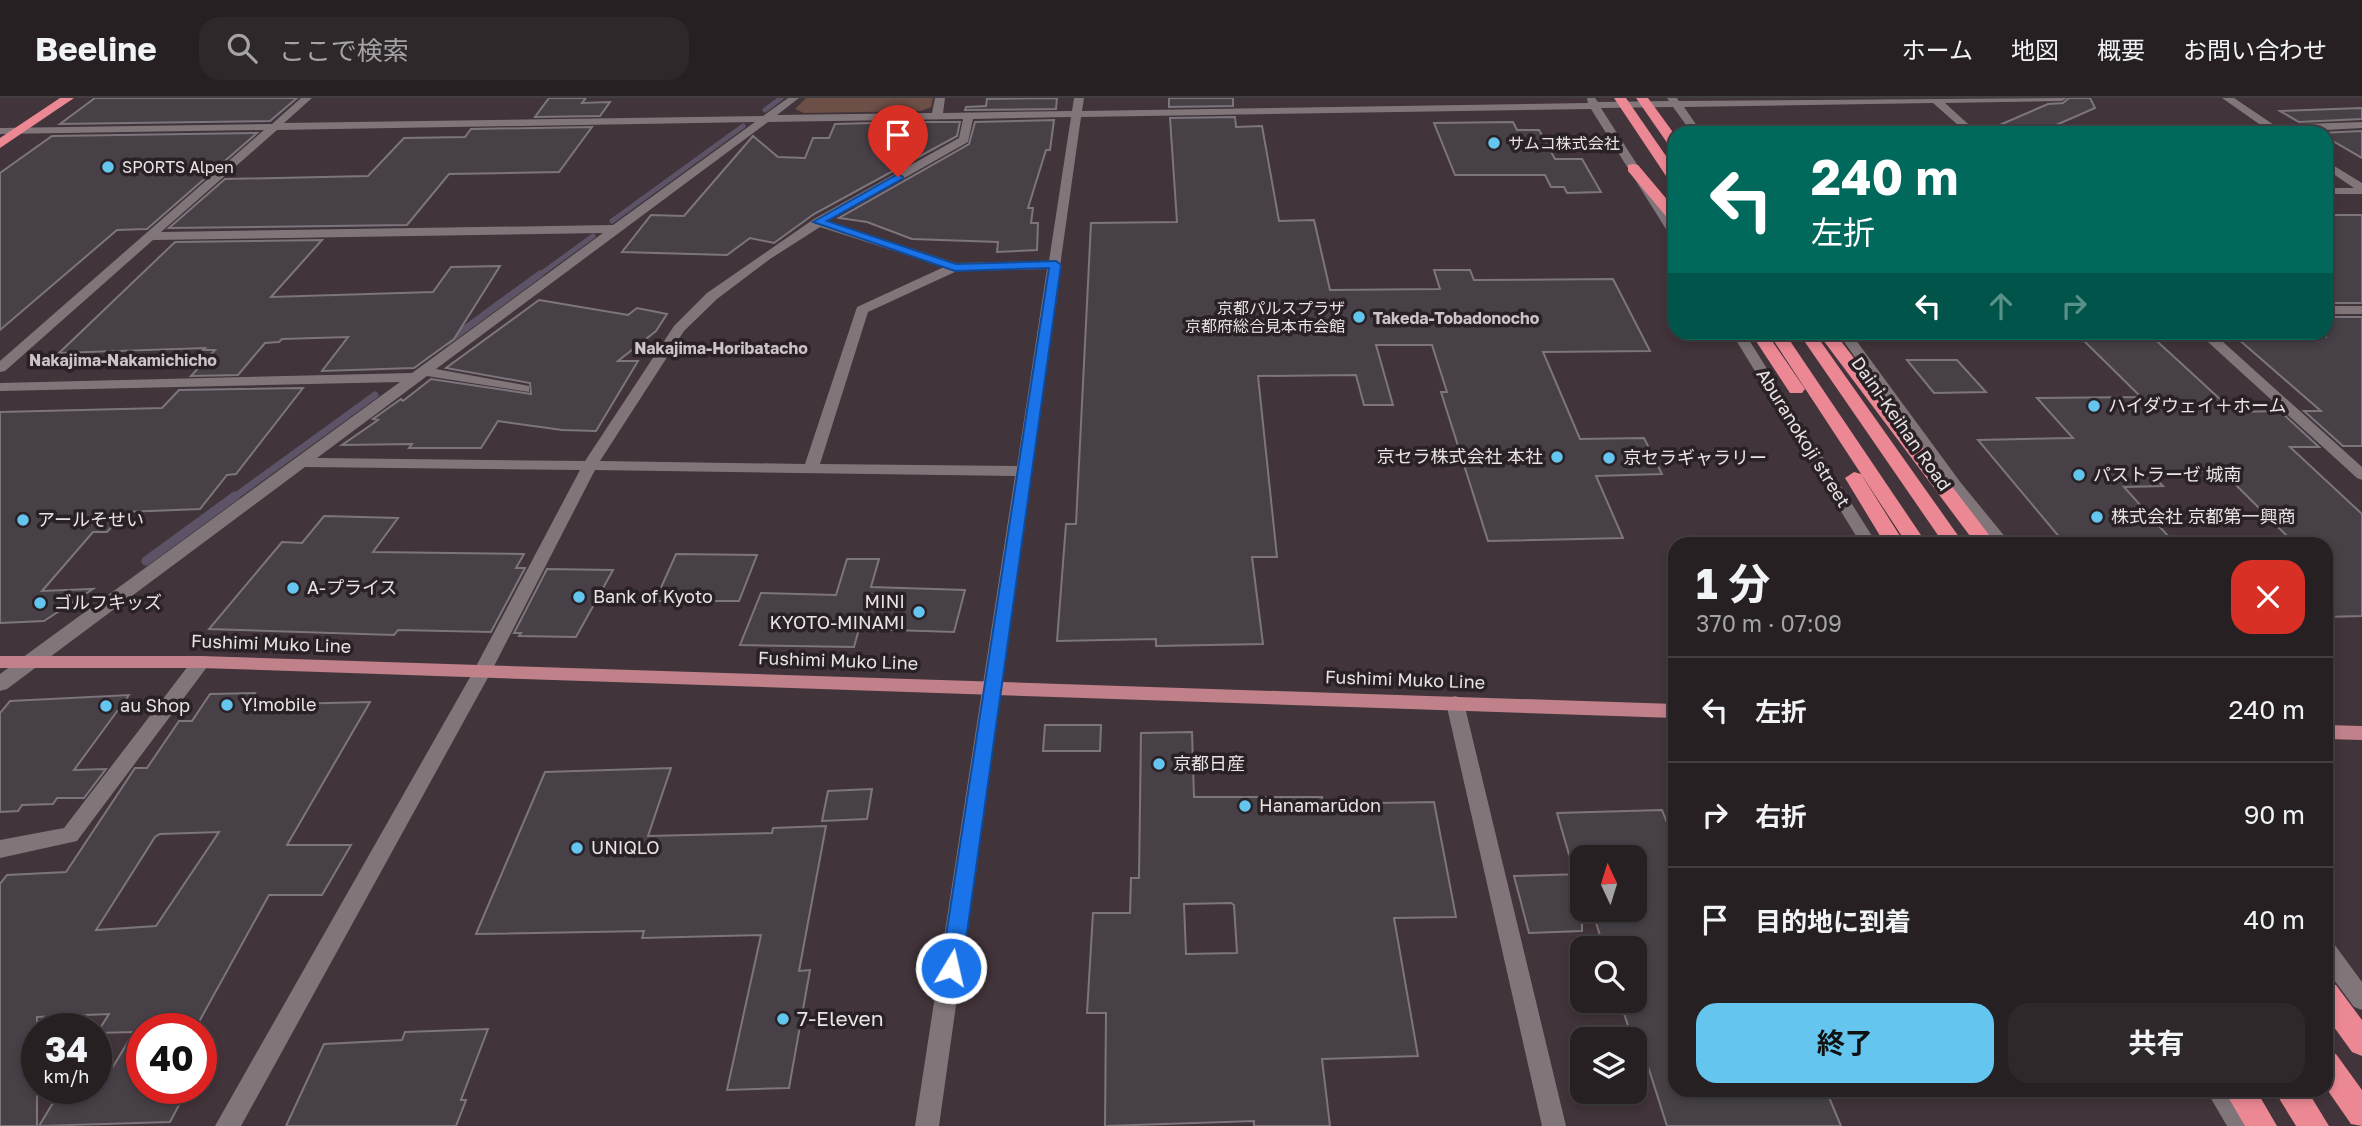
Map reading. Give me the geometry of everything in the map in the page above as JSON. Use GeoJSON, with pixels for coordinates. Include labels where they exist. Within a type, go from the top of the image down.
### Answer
{"type":"FeatureCollection","features":[{"type":"Feature","properties":{"kind":"highway"},"geometry":{"type":"LineString","coordinates":[[1,139],[19,131],[68,98]]}},
{"type":"Feature","properties":{"kind":"highway"},"geometry":{"type":"LineString","coordinates":[[1620,98],[1668,169]]}},
{"type":"Feature","properties":{"kind":"highway"},"geometry":{"type":"LineString","coordinates":[[1642,98],[1668,134]]}},
{"type":"Feature","properties":{"kind":"highway"},"geometry":{"type":"LineString","coordinates":[[1667,101],[1679,126]]}},
{"type":"Feature","properties":{"kind":"highway"},"geometry":{"type":"LineString","coordinates":[[1633,168],[1668,210]]}},
{"type":"Feature","properties":{"kind":"highway"},"geometry":{"type":"LineString","coordinates":[[1763,340],[1890,537]]}},
{"type":"Feature","properties":{"kind":"highway"},"geometry":{"type":"LineString","coordinates":[[1781,340],[1912,537]]}},
{"type":"Feature","properties":{"kind":"highway","name":"Daini-Keihan Road"},"geometry":{"type":"LineString","coordinates":[[1812,340],[1949,537]]}},
{"type":"Feature","properties":{"kind":"highway"},"geometry":{"type":"LineString","coordinates":[[1831,340],[1981,537]]}},
{"type":"Feature","properties":{"kind":"highway"},"geometry":{"type":"LineString","coordinates":[[2333,1004],[2362,1042]]}},
{"type":"Feature","properties":{"kind":"highway"},"geometry":{"type":"LineString","coordinates":[[2333,1074],[2362,1114]]}},
{"type":"Feature","properties":{"kind":"highway"},"geometry":{"type":"LineString","coordinates":[[2243,1097],[2262,1126]]}},
{"type":"Feature","properties":{"kind":"highway"},"geometry":{"type":"LineString","coordinates":[[2294,1097],[2314,1126]]}},
{"type":"Feature","properties":{"kind":"main road","name":"Fushimi Muko Line"},"geometry":{"type":"LineString","coordinates":[[0,662],[201,662],[1668,711]]}},
{"type":"Feature","properties":{"kind":"main road"},"geometry":{"type":"LineString","coordinates":[[2333,732],[2362,733]]}},
{"type":"Feature","properties":{"kind":"street"},"geometry":{"type":"LineString","coordinates":[[0,368],[307,98]]}},
{"type":"Feature","properties":{"kind":"street"},"geometry":{"type":"LineString","coordinates":[[0,684],[794,98]]}},
{"type":"Feature","properties":{"kind":"street"},"geometry":{"type":"LineString","coordinates":[[937,116],[940,98]]}},
{"type":"Feature","properties":{"kind":"street"},"geometry":{"type":"LineString","coordinates":[[928,1126],[1079,98]]}},
{"type":"Feature","properties":{"kind":"street"},"geometry":{"type":"LineString","coordinates":[[19,131],[937,116],[1304,104],[2062,98]]}},
{"type":"Feature","properties":{"kind":"street"},"geometry":{"type":"LineString","coordinates":[[2227,98],[2269,126]]}},
{"type":"Feature","properties":{"kind":"street"},"geometry":{"type":"LineString","coordinates":[[1934,99],[1965,126]]}},
{"type":"Feature","properties":{"kind":"street"},"geometry":{"type":"LineString","coordinates":[[1667,101],[1690,126]]}},
{"type":"Feature","properties":{"kind":"street"},"geometry":{"type":"LineString","coordinates":[[1592,102],[1668,223]]}},
{"type":"Feature","properties":{"kind":"street"},"geometry":{"type":"LineString","coordinates":[[227,1126],[482,672],[590,465],[679,330],[712,296],[818,222],[964,140],[969,115]]}},
{"type":"Feature","properties":{"kind":"street"},"geometry":{"type":"LineString","coordinates":[[2333,127],[2362,125]]}},
{"type":"Feature","properties":{"kind":"street"},"geometry":{"type":"LineString","coordinates":[[2333,169],[2362,189]]}},
{"type":"Feature","properties":{"kind":"street"},"geometry":{"type":"LineString","coordinates":[[2333,191],[2362,189]]}},
{"type":"Feature","properties":{"kind":"street"},"geometry":{"type":"LineString","coordinates":[[818,222],[955,267],[1056,265]]}},
{"type":"Feature","properties":{"kind":"street"},"geometry":{"type":"LineString","coordinates":[[151,236],[616,229]]}},
{"type":"Feature","properties":{"kind":"street"},"geometry":{"type":"LineString","coordinates":[[811,468],[862,310],[955,267]]}},
{"type":"Feature","properties":{"kind":"street"},"geometry":{"type":"LineString","coordinates":[[2333,310],[2362,310]]}},
{"type":"Feature","properties":{"kind":"street","name":"Aburanokoji street"},"geometry":{"type":"LineString","coordinates":[[1742,340],[1865,537]]}},
{"type":"Feature","properties":{"kind":"street"},"geometry":{"type":"LineString","coordinates":[[1849,340],[1955,486],[1997,537]]}},
{"type":"Feature","properties":{"kind":"street"},"geometry":{"type":"LineString","coordinates":[[2212,340],[2359,469]]}},
{"type":"Feature","properties":{"kind":"street"},"geometry":{"type":"LineString","coordinates":[[0,387],[418,374],[524,389]]}},
{"type":"Feature","properties":{"kind":"street"},"geometry":{"type":"LineString","coordinates":[[300,462],[1025,471]]}},
{"type":"Feature","properties":{"kind":"street"},"geometry":{"type":"LineString","coordinates":[[0,849],[70,835],[201,662]]}},
{"type":"Feature","properties":{"kind":"street"},"geometry":{"type":"LineString","coordinates":[[1455,703],[1553,1126]]}},
{"type":"Feature","properties":{"kind":"street"},"geometry":{"type":"LineString","coordinates":[[2333,961],[2362,1000]]}},
{"type":"Feature","properties":{"kind":"street"},"geometry":{"type":"LineString","coordinates":[[2222,1097],[2241,1126]]}},
{"type":"Feature","properties":{"kind":"shaded area"},"geometry":{"type":"Polygon","coordinates":[[[0,98],[2362,98],[2362,1126],[0,1126],[0,98]]]}},
{"type":"Feature","properties":{"kind":"shaded area"},"geometry":{"type":"Polygon","coordinates":[[[806,98],[933,98],[931,107],[921,111],[804,113],[795,109],[806,98]]]}},
{"type":"Feature","properties":{"kind":"building"},"geometry":{"type":"Polygon","coordinates":[[[95,98],[297,98],[270,121],[60,124],[95,98]]]}},
{"type":"Feature","properties":{"kind":"building"},"geometry":{"type":"Polygon","coordinates":[[[549,98],[586,98],[582,103],[610,102],[600,116],[535,117],[549,98]]]}},
{"type":"Feature","properties":{"kind":"building"},"geometry":{"type":"Polygon","coordinates":[[[1057,98],[1056,109],[965,110],[966,107],[986,106],[987,99],[1057,98]]]}},
{"type":"Feature","properties":{"kind":"building"},"geometry":{"type":"Polygon","coordinates":[[[1169,98],[1233,98],[1233,106],[1169,107],[1169,98]]]}},
{"type":"Feature","properties":{"kind":"building"},"geometry":{"type":"Polygon","coordinates":[[[2069,98],[2090,98],[2095,108],[2054,126],[1997,126],[2048,104],[2063,103],[2069,98]]]}},
{"type":"Feature","properties":{"kind":"building"},"geometry":{"type":"Polygon","coordinates":[[[2362,108],[2362,119],[2299,122],[2280,111],[2362,108]]]}},
{"type":"Feature","properties":{"kind":"building"},"geometry":{"type":"Polygon","coordinates":[[[1235,117],[1236,127],[1262,126],[1279,221],[1314,220],[1330,290],[1440,289],[1434,270],[1470,270],[1474,280],[1613,279],[1650,351],[1543,352],[1580,439],[1644,438],[1662,474],[1596,476],[1623,538],[1488,541],[1441,392],[1447,392],[1432,345],[1376,345],[1393,405],[1364,405],[1356,375],[1258,376],[1277,557],[1252,557],[1263,644],[1156,646],[1156,639],[1057,641],[1066,524],[1076,524],[1091,223],[1177,222],[1170,118],[1235,117]]]}},
{"type":"Feature","properties":{"kind":"building"},"geometry":{"type":"Polygon","coordinates":[[[1054,120],[1050,150],[1046,150],[1028,208],[1033,208],[1031,223],[1038,223],[1037,250],[997,252],[998,242],[912,239],[867,222],[839,218],[969,144],[975,122],[1054,120]]]}},
{"type":"Feature","properties":{"kind":"building"},"geometry":{"type":"Polygon","coordinates":[[[960,122],[957,136],[814,214],[774,243],[750,238],[727,255],[622,252],[651,215],[684,216],[753,136],[778,157],[805,158],[813,138],[829,138],[835,124],[960,122]]]}},
{"type":"Feature","properties":{"kind":"building","name":"サムコ株式会社"},"geometry":{"type":"Polygon","coordinates":[[[1513,122],[1517,130],[1539,130],[1555,159],[1582,159],[1601,192],[1567,193],[1564,187],[1551,187],[1545,175],[1455,175],[1434,123],[1513,122]]]}},
{"type":"Feature","properties":{"kind":"building"},"geometry":{"type":"Polygon","coordinates":[[[592,127],[559,172],[449,174],[407,225],[169,228],[225,179],[368,176],[404,138],[465,137],[471,129],[592,127]]]}},
{"type":"Feature","properties":{"kind":"building"},"geometry":{"type":"Polygon","coordinates":[[[2362,131],[2362,158],[2333,141],[2333,132],[2362,131]]]}},
{"type":"Feature","properties":{"kind":"building"},"geometry":{"type":"Polygon","coordinates":[[[257,133],[147,229],[117,230],[0,330],[0,173],[52,136],[257,133]]]}},
{"type":"Feature","properties":{"kind":"building"},"geometry":{"type":"Polygon","coordinates":[[[2333,215],[2362,215],[2362,303],[2333,303],[2333,215]]]}},
{"type":"Feature","properties":{"kind":"building"},"geometry":{"type":"Polygon","coordinates":[[[322,240],[271,297],[433,292],[451,267],[500,266],[454,339],[414,368],[322,371],[348,337],[282,339],[279,342],[265,343],[238,375],[191,376],[215,350],[203,350],[205,348],[59,353],[175,242],[322,240]]]}},
{"type":"Feature","properties":{"kind":"building"},"geometry":{"type":"Polygon","coordinates":[[[539,300],[628,315],[637,308],[667,314],[656,331],[618,361],[638,361],[596,431],[562,430],[498,421],[481,448],[409,448],[412,444],[342,445],[378,420],[373,419],[401,399],[403,401],[431,379],[531,394],[530,383],[446,368],[539,300]]]}},
{"type":"Feature","properties":{"kind":"building"},"geometry":{"type":"Polygon","coordinates":[[[2333,317],[2362,317],[2362,446],[2343,446],[2304,411],[2321,411],[2239,340],[2333,340],[2333,317]]]}},
{"type":"Feature","properties":{"kind":"building"},"geometry":{"type":"Polygon","coordinates":[[[2083,340],[2156,340],[2234,412],[2280,411],[2319,447],[2290,447],[2362,514],[2362,616],[2333,617],[2333,537],[2288,537],[2222,471],[2149,472],[2163,486],[2124,487],[2169,537],[2059,537],[1978,440],[2073,438],[2037,398],[2141,397],[2083,340]]]}},
{"type":"Feature","properties":{"kind":"building"},"geometry":{"type":"Polygon","coordinates":[[[1907,360],[1957,360],[1986,392],[1934,393],[1907,360]]]}},
{"type":"Feature","properties":{"kind":"building"},"geometry":{"type":"Polygon","coordinates":[[[303,388],[236,474],[227,475],[200,509],[125,512],[107,532],[93,532],[42,591],[93,589],[44,621],[0,623],[0,412],[162,408],[179,390],[303,388]]]}},
{"type":"Feature","properties":{"kind":"building"},"geometry":{"type":"Polygon","coordinates":[[[324,516],[398,518],[373,552],[524,554],[516,568],[525,568],[491,632],[398,630],[394,635],[209,629],[282,542],[302,543],[324,516]]]}},
{"type":"Feature","properties":{"kind":"building"},"geometry":{"type":"Polygon","coordinates":[[[676,554],[757,555],[739,601],[655,601],[676,554]]]}},
{"type":"Feature","properties":{"kind":"building"},"geometry":{"type":"Polygon","coordinates":[[[847,559],[879,559],[871,587],[965,590],[954,632],[859,629],[854,647],[740,645],[761,593],[836,595],[847,559]]]}},
{"type":"Feature","properties":{"kind":"building"},"geometry":{"type":"Polygon","coordinates":[[[547,569],[613,570],[576,637],[519,636],[521,633],[514,633],[547,569]]]}},
{"type":"Feature","properties":{"kind":"building"},"geometry":{"type":"Polygon","coordinates":[[[255,693],[247,705],[370,702],[287,845],[351,845],[322,895],[269,895],[204,1013],[126,1013],[126,1032],[112,1033],[112,1013],[21,1013],[21,1104],[37,1104],[37,1126],[0,1126],[0,884],[7,875],[66,872],[135,768],[147,768],[179,721],[192,721],[210,694],[255,693]],[[219,832],[160,834],[155,837],[96,930],[156,926],[219,832]]]}},
{"type":"Feature","properties":{"kind":"building"},"geometry":{"type":"Polygon","coordinates":[[[129,695],[74,770],[106,769],[84,798],[57,798],[53,804],[22,805],[18,811],[0,812],[0,713],[10,701],[129,695]]]}},
{"type":"Feature","properties":{"kind":"building"},"geometry":{"type":"Polygon","coordinates":[[[1045,725],[1101,725],[1100,751],[1043,751],[1045,725]]]}},
{"type":"Feature","properties":{"kind":"building"},"geometry":{"type":"Polygon","coordinates":[[[1192,732],[1194,797],[1322,797],[1323,804],[1434,802],[1456,917],[1394,918],[1418,1056],[1322,1059],[1330,1126],[1254,1126],[1254,1121],[1105,1126],[1106,1013],[1087,1013],[1093,913],[1130,913],[1131,878],[1139,878],[1141,733],[1192,732]],[[1184,904],[1186,954],[1237,953],[1234,905],[1184,904]]]}},
{"type":"Feature","properties":{"kind":"building"},"geometry":{"type":"Polygon","coordinates":[[[671,768],[648,836],[772,833],[773,828],[826,826],[799,971],[810,970],[789,1088],[727,1090],[761,935],[642,938],[644,931],[476,934],[545,772],[671,768]]]}},
{"type":"Feature","properties":{"kind":"building"},"geometry":{"type":"Polygon","coordinates":[[[872,789],[867,819],[822,821],[828,791],[872,789]]]}},
{"type":"Feature","properties":{"kind":"building"},"geometry":{"type":"Polygon","coordinates":[[[1662,810],[1668,825],[1668,1097],[1829,1097],[1841,1126],[1667,1126],[1647,1063],[1647,1027],[1628,1027],[1624,1013],[1647,1013],[1647,936],[1600,936],[1596,922],[1647,922],[1647,845],[1570,845],[1570,858],[1557,813],[1662,810]]]}},
{"type":"Feature","properties":{"kind":"building"},"geometry":{"type":"Polygon","coordinates":[[[1570,874],[1570,922],[1582,922],[1582,931],[1529,933],[1514,876],[1570,874]]]}},
{"type":"Feature","properties":{"kind":"building"},"geometry":{"type":"Polygon","coordinates":[[[488,1029],[461,1100],[466,1100],[456,1126],[286,1126],[324,1044],[402,1040],[405,1032],[488,1029]]]}},
{"type":"Feature","properties":{"kind":"building"},"geometry":{"type":"Polygon","coordinates":[[[126,1045],[126,1104],[180,1104],[170,1122],[39,1126],[52,1104],[112,1104],[112,1068],[126,1045]]]}},
{"type":"Feature","properties":{"kind":"waterway"},"geometry":{"type":"LineString","coordinates":[[765,110],[781,98]]}},
{"type":"Feature","properties":{"kind":"waterway"},"geometry":{"type":"LineString","coordinates":[[612,221],[743,126]]}},
{"type":"Feature","properties":{"kind":"waterway"},"geometry":{"type":"LineString","coordinates":[[538,276],[593,236]]}},
{"type":"Feature","properties":{"kind":"waterway"},"geometry":{"type":"LineString","coordinates":[[447,342],[540,274]]}},
{"type":"Feature","properties":{"kind":"waterway"},"geometry":{"type":"LineString","coordinates":[[233,498],[375,395]]}},
{"type":"Feature","properties":{"kind":"waterway"},"geometry":{"type":"LineString","coordinates":[[146,561],[235,496]]}},
{"type":"Feature","properties":{"kind":"place","name":"サムコ株式会社"},"geometry":{"type":"Point","coordinates":[1494,143]}},
{"type":"Feature","properties":{"kind":"place","name":"SPORTS Alpen"},"geometry":{"type":"Point","coordinates":[108,167]}},
{"type":"Feature","properties":{"kind":"place","name":"京都パルスプラザ 京都府総合見本市会館"},"geometry":{"type":"Point","coordinates":[1359,317]}},
{"type":"Feature","properties":{"kind":"place","name":"ハイダウェイ＋ホーム"},"geometry":{"type":"Point","coordinates":[2094,406]}},
{"type":"Feature","properties":{"kind":"place","name":"京セラ株式会社 本社"},"geometry":{"type":"Point","coordinates":[1557,457]}},
{"type":"Feature","properties":{"kind":"place","name":"京セラギャラリー"},"geometry":{"type":"Point","coordinates":[1609,458]}},
{"type":"Feature","properties":{"kind":"place","name":"パストラーゼ 城南"},"geometry":{"type":"Point","coordinates":[2079,475]}},
{"type":"Feature","properties":{"kind":"place","name":"株式会社 京都第一興商"},"geometry":{"type":"Point","coordinates":[2097,517]}},
{"type":"Feature","properties":{"kind":"place","name":"アールそせい"},"geometry":{"type":"Point","coordinates":[23,520]}},
{"type":"Feature","properties":{"kind":"place","name":"A-プライス"},"geometry":{"type":"Point","coordinates":[293,588]}},
{"type":"Feature","properties":{"kind":"place","name":"Bank of Kyoto"},"geometry":{"type":"Point","coordinates":[579,597]}},
{"type":"Feature","properties":{"kind":"place","name":"ゴルフキッズ"},"geometry":{"type":"Point","coordinates":[40,603]}},
{"type":"Feature","properties":{"kind":"place","name":"MINI KYOTO-MINAMI"},"geometry":{"type":"Point","coordinates":[919,612]}},
{"type":"Feature","properties":{"kind":"place","name":"Y!mobile"},"geometry":{"type":"Point","coordinates":[227,705]}},
{"type":"Feature","properties":{"kind":"place","name":"au Shop"},"geometry":{"type":"Point","coordinates":[106,706]}},
{"type":"Feature","properties":{"kind":"place","name":"京都日産"},"geometry":{"type":"Point","coordinates":[1159,764]}},
{"type":"Feature","properties":{"kind":"place","name":"Hanamarūdon"},"geometry":{"type":"Point","coordinates":[1245,806]}},
{"type":"Feature","properties":{"kind":"place","name":"UNIQLO"},"geometry":{"type":"Point","coordinates":[577,848]}},
{"type":"Feature","properties":{"kind":"place","name":"7-Eleven"},"geometry":{"type":"Point","coordinates":[783,1019]}},
{"type":"Feature","properties":{"kind":"district","name":"Takeda-Tobadonocho"},"geometry":{"type":"Point","coordinates":[1456,318]}},
{"type":"Feature","properties":{"kind":"district","name":"Nakajima-Horibatacho"},"geometry":{"type":"Point","coordinates":[721,348]}},
{"type":"Feature","properties":{"kind":"district","name":"Nakajima-Nakamichicho"},"geometry":{"type":"Point","coordinates":[123,360]}},
{"type":"Feature","properties":{"kind":"route"},"geometry":{"type":"LineString","coordinates":[[898,177],[818,222],[955,267],[1056,265],[951,968]]}}]}
